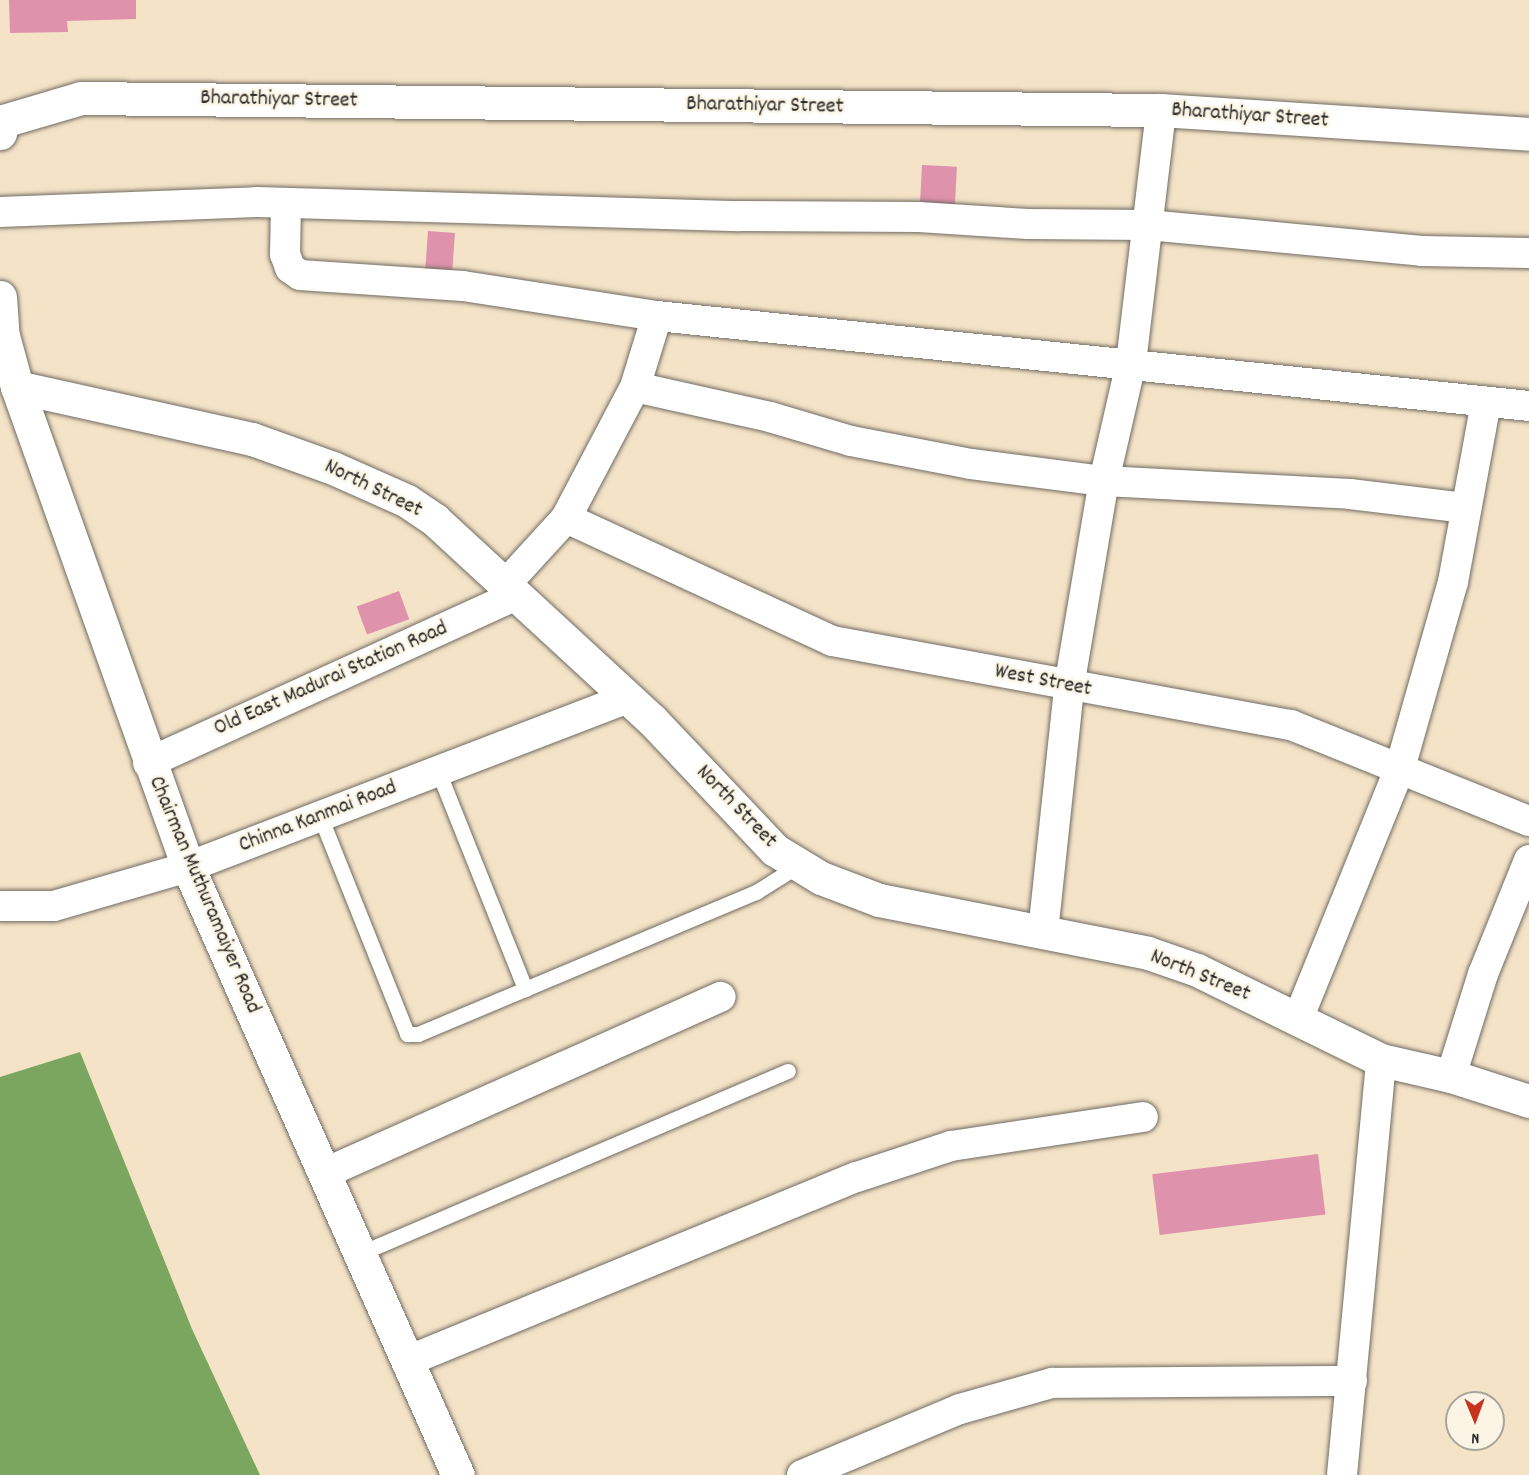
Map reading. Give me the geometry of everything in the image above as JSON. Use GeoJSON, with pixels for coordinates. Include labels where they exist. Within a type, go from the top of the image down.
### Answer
{"type":"FeatureCollection","features":[{"type":"Feature","properties":{"kind":"street","name":"Bharathiyar Street"},"geometry":{"type":"LineString","coordinates":[[1,127],[81,98],[1161,110],[1529,134]]}},
{"type":"Feature","properties":{"kind":"street"},"geometry":{"type":"LineString","coordinates":[[1043,932],[1069,687],[1104,481],[1131,363],[1161,110]]}},
{"type":"Feature","properties":{"kind":"street"},"geometry":{"type":"LineString","coordinates":[[286,203],[285,254],[290,268],[300,275],[463,286],[657,316],[1131,363],[1529,406]]}},
{"type":"Feature","properties":{"kind":"street"},"geometry":{"type":"LineString","coordinates":[[0,212],[286,203],[1148,225],[1422,251],[1529,253]]}},
{"type":"Feature","properties":{"kind":"street","name":"Chairman Muthuramaiyer Road"},"geometry":{"type":"LineString","coordinates":[[0,297],[1,337],[17,387],[148,763],[188,867],[410,1360],[458,1475]]}},
{"type":"Feature","properties":{"kind":"street"},"geometry":{"type":"LineString","coordinates":[[509,591],[566,518],[635,387],[657,316]]}},
{"type":"Feature","properties":{"kind":"street","name":"North Street"},"geometry":{"type":"LineString","coordinates":[[17,387],[252,439],[333,468],[407,501],[435,520],[509,591],[628,698],[775,850],[821,878],[879,900],[1148,953],[1197,970],[1381,1060],[1451,1076],[1529,1101]]}},
{"type":"Feature","properties":{"kind":"street"},"geometry":{"type":"LineString","coordinates":[[635,387],[770,417],[851,441],[971,464],[1104,481],[1350,494],[1466,508]]}},
{"type":"Feature","properties":{"kind":"street"},"geometry":{"type":"LineString","coordinates":[[1298,1019],[1400,768],[1453,582],[1486,402]]}},
{"type":"Feature","properties":{"kind":"street","name":"West Street"},"geometry":{"type":"LineString","coordinates":[[566,518],[832,641],[1069,687],[1291,725],[1529,821]]}},
{"type":"Feature","properties":{"kind":"street","name":"Old East Madurai Station Road"},"geometry":{"type":"LineString","coordinates":[[148,763],[509,591]]}},
{"type":"Feature","properties":{"kind":"street","name":"Chinna Kanmai Road"},"geometry":{"type":"LineString","coordinates":[[0,906],[54,906],[188,867],[628,698]]}},
{"type":"Feature","properties":{"kind":"street"},"geometry":{"type":"LineString","coordinates":[[1451,1076],[1483,974],[1529,860]]}},
{"type":"Feature","properties":{"kind":"street"},"geometry":{"type":"LineString","coordinates":[[325,1173],[721,997]]}},
{"type":"Feature","properties":{"kind":"street"},"geometry":{"type":"LineString","coordinates":[[1341,1475],[1352,1382],[1381,1060]]}},
{"type":"Feature","properties":{"kind":"street"},"geometry":{"type":"LineString","coordinates":[[410,1360],[856,1177],[951,1146],[1143,1118]]}},
{"type":"Feature","properties":{"kind":"street"},"geometry":{"type":"LineString","coordinates":[[802,1475],[960,1409],[1052,1383],[1352,1382]]}},
{"type":"Feature","properties":{"kind":"lane"},"geometry":{"type":"LineString","coordinates":[[438,771],[525,989]]}},
{"type":"Feature","properties":{"kind":"lane"},"geometry":{"type":"LineString","coordinates":[[320,816],[407,1034],[417,1034],[756,892],[799,865]]}},
{"type":"Feature","properties":{"kind":"lane"},"geometry":{"type":"LineString","coordinates":[[361,1253],[788,1071]]}},
{"type":"Feature","properties":{"kind":"green space"},"geometry":{"type":"Polygon","coordinates":[[[80,1052],[192,1329],[260,1475],[0,1475],[0,1077],[80,1052]]]}},
{"type":"Feature","properties":{"kind":"building"},"geometry":{"type":"Polygon","coordinates":[[[9,0],[136,0],[136,19],[67,21],[68,32],[10,33],[9,0]]]}},
{"type":"Feature","properties":{"kind":"building"},"geometry":{"type":"Polygon","coordinates":[[[922,165],[957,167],[955,212],[920,210],[922,165]]]}},
{"type":"Feature","properties":{"kind":"building"},"geometry":{"type":"Polygon","coordinates":[[[428,231],[455,233],[452,281],[425,279],[428,231]]]}},
{"type":"Feature","properties":{"kind":"building"},"geometry":{"type":"Polygon","coordinates":[[[399,591],[409,619],[367,635],[357,606],[399,591]]]}},
{"type":"Feature","properties":{"kind":"building"},"geometry":{"type":"Polygon","coordinates":[[[1318,1154],[1325,1215],[1160,1235],[1152,1174],[1318,1154]]]}}]}
